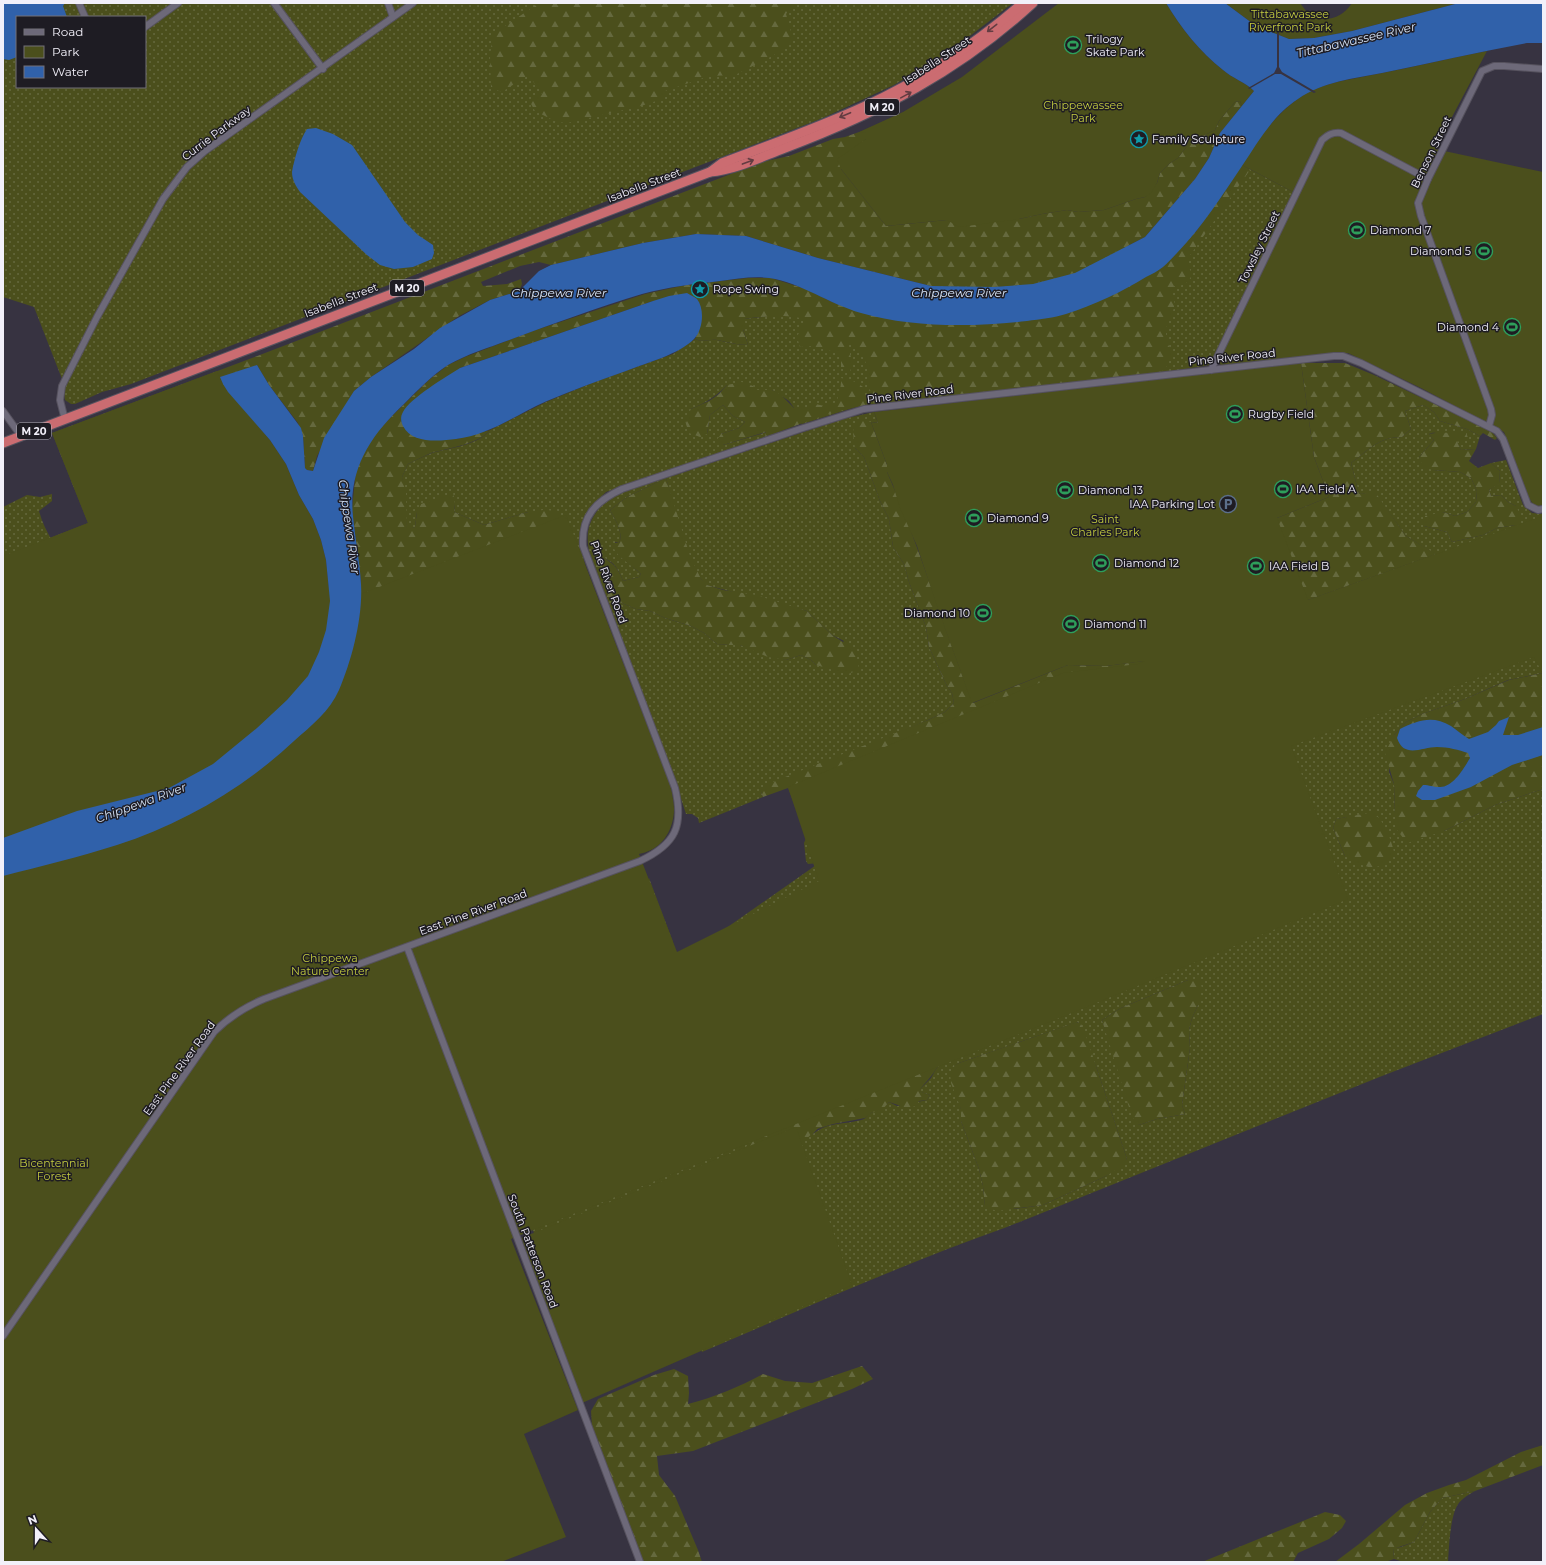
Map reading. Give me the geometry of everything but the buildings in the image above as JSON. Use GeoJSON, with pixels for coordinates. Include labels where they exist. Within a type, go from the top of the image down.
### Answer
{"type":"FeatureCollection","features":[{"type":"Feature","properties":{"kind":"highway","name":"Isabella Street"},"geometry":{"type":"LineString","coordinates":[[3,443],[710,172],[722,163],[864,107],[931,71],[969,45],[1022,3]]}},
{"type":"Feature","properties":{"kind":"highway","name":"Isabella Street"},"geometry":{"type":"LineString","coordinates":[[710,172],[724,171],[813,137],[865,115],[905,95],[943,73],[980,47],[1033,3]]}},
{"type":"Feature","properties":{"kind":"street"},"geometry":{"type":"LineString","coordinates":[[79,3],[85,16]]}},
{"type":"Feature","properties":{"kind":"street"},"geometry":{"type":"LineString","coordinates":[[146,26],[178,3]]}},
{"type":"Feature","properties":{"kind":"street"},"geometry":{"type":"LineString","coordinates":[[274,3],[322,69]]}},
{"type":"Feature","properties":{"kind":"street"},"geometry":{"type":"LineString","coordinates":[[388,3],[393,17]]}},
{"type":"Feature","properties":{"kind":"street","name":"Currie Parkway"},"geometry":{"type":"LineString","coordinates":[[65,420],[60,400],[62,386],[97,317],[148,224],[177,179],[187,167],[205,151],[413,3]]}},
{"type":"Feature","properties":{"kind":"street","name":"Benson Street"},"geometry":{"type":"LineString","coordinates":[[1489,426],[1492,415],[1491,409],[1418,208],[1418,203],[1428,179],[1482,71],[1494,66],[1543,69]]}},
{"type":"Feature","properties":{"kind":"street","name":"Towsley Street"},"geometry":{"type":"LineString","coordinates":[[1211,370],[1322,140],[1334,132],[1341,133],[1428,179]]}},
{"type":"Feature","properties":{"kind":"street","name":"Pine River Road"},"geometry":{"type":"LineString","coordinates":[[662,848],[670,841],[678,822],[679,809],[675,788],[583,546],[584,526],[592,510],[600,501],[609,495],[628,487],[864,409],[1343,356],[1361,363],[1497,431],[1503,440],[1528,505],[1538,510],[1543,509]]}},
{"type":"Feature","properties":{"kind":"street"},"geometry":{"type":"LineString","coordinates":[[3,411],[21,436]]}},
{"type":"Feature","properties":{"kind":"street","name":"East Pine River Road"},"geometry":{"type":"LineString","coordinates":[[3,1336],[214,1032],[224,1022],[248,1006],[264,999],[640,861],[662,848]]}},
{"type":"Feature","properties":{"kind":"street","name":"South Patterson Road"},"geometry":{"type":"LineString","coordinates":[[407,947],[640,1562]]}},
{"type":"Feature","properties":{"kind":"green space"},"geometry":{"type":"Polygon","coordinates":[[[3,3],[1013,3],[949,52],[894,85],[823,118],[131,384],[102,392],[75,404],[71,404],[65,400],[62,379],[34,307],[3,297],[3,3]]]}},
{"type":"Feature","properties":{"kind":"green space"},"geometry":{"type":"Polygon","coordinates":[[[539,3],[795,3],[786,14],[793,39],[774,55],[735,75],[709,76],[665,91],[662,99],[641,106],[567,123],[557,122],[535,111],[530,102],[542,93],[528,75],[502,92],[491,88],[490,56],[493,34],[539,3]]]}},
{"type":"Feature","properties":{"kind":"green space","name":"Chippewassee Park"},"geometry":{"type":"Polygon","coordinates":[[[1059,3],[1166,3],[1178,21],[1206,55],[1227,73],[1254,91],[1242,106],[1240,101],[1235,102],[1219,121],[1215,130],[1190,142],[1178,158],[1160,173],[1157,183],[1151,193],[1145,197],[1104,210],[1078,212],[1067,210],[1019,219],[959,227],[947,220],[886,226],[841,169],[837,159],[866,139],[866,133],[859,132],[903,112],[962,77],[1059,3]]]}},
{"type":"Feature","properties":{"kind":"green space","name":"Tittabawassee Riverfront Park"},"geometry":{"type":"Polygon","coordinates":[[[1225,3],[1300,3],[1310,16],[1328,19],[1339,16],[1352,3],[1459,3],[1352,31],[1314,38],[1289,39],[1256,26],[1225,3]]]}},
{"type":"Feature","properties":{"kind":"green space"},"geometry":{"type":"Polygon","coordinates":[[[1487,51],[1435,149],[1543,172],[1543,505],[1538,506],[1533,504],[1529,498],[1504,432],[1421,388],[1348,353],[1334,353],[1222,365],[1213,362],[1295,193],[1242,165],[1260,137],[1274,120],[1299,98],[1317,88],[1347,80],[1487,51]]]}},
{"type":"Feature","properties":{"kind":"green space"},"geometry":{"type":"Polygon","coordinates":[[[1240,101],[1242,106],[1220,133],[1209,158],[1195,179],[1145,237],[1075,273],[1033,284],[994,287],[931,286],[818,258],[746,236],[696,234],[643,243],[551,265],[539,262],[520,266],[481,282],[483,286],[507,284],[521,279],[522,284],[519,291],[490,300],[459,316],[371,377],[354,391],[317,456],[313,471],[305,468],[303,436],[298,423],[269,385],[257,365],[72,569],[50,538],[88,523],[52,433],[252,358],[762,162],[789,156],[833,139],[859,132],[866,132],[866,139],[841,169],[886,226],[947,220],[1019,219],[1067,210],[1078,212],[1104,210],[1145,197],[1157,183],[1160,173],[1178,158],[1190,142],[1215,130],[1219,121],[1235,102],[1240,101]]]}},
{"type":"Feature","properties":{"kind":"green space"},"geometry":{"type":"Polygon","coordinates":[[[1242,165],[1295,193],[1210,365],[1160,373],[859,406],[802,424],[789,401],[772,390],[755,390],[727,385],[710,399],[691,409],[707,434],[710,415],[723,405],[733,416],[745,422],[739,428],[721,434],[723,445],[767,432],[765,437],[606,492],[589,510],[581,526],[581,544],[586,568],[528,512],[484,525],[454,512],[455,504],[417,512],[415,527],[407,530],[402,477],[408,464],[432,453],[471,443],[485,435],[490,430],[546,402],[592,383],[673,354],[695,339],[701,341],[717,340],[748,345],[743,329],[743,319],[762,317],[1196,232],[1242,165]]]}},
{"type":"Feature","properties":{"kind":"green space"},"geometry":{"type":"Polygon","coordinates":[[[1242,165],[1250,170],[1186,261],[1192,274],[1191,277],[1188,282],[1174,286],[1171,292],[1174,298],[1174,308],[1168,322],[1166,333],[1172,355],[1166,368],[1160,373],[883,403],[872,393],[867,384],[868,370],[863,358],[848,342],[852,364],[850,372],[841,367],[841,358],[838,353],[813,346],[800,347],[797,337],[805,320],[784,316],[744,319],[743,329],[748,345],[717,340],[701,341],[695,339],[700,327],[653,301],[460,368],[457,439],[490,430],[479,439],[431,453],[408,464],[402,477],[406,493],[407,529],[415,527],[417,512],[421,504],[453,493],[455,504],[454,512],[484,525],[528,512],[543,510],[559,511],[586,568],[602,611],[643,741],[361,604],[361,582],[352,509],[356,470],[376,433],[430,379],[448,365],[530,332],[645,294],[686,285],[748,278],[771,278],[806,289],[857,312],[1146,277],[1163,267],[1196,232],[1242,165]]]}},
{"type":"Feature","properties":{"kind":"green space"},"geometry":{"type":"Polygon","coordinates":[[[1301,363],[1345,363],[1374,375],[1491,431],[1497,438],[1495,440],[1483,433],[1480,436],[1467,429],[1440,421],[1434,412],[1423,405],[1405,411],[1411,429],[1402,437],[1386,439],[1374,445],[1351,463],[1359,494],[1375,492],[1406,536],[1436,554],[1308,600],[921,1088],[919,1091],[930,1095],[927,1100],[919,1101],[916,1106],[907,1108],[889,1102],[882,1110],[871,1113],[865,1118],[833,1124],[817,1129],[804,1141],[754,1163],[743,1151],[749,1143],[895,1073],[788,788],[763,797],[761,792],[765,785],[928,720],[945,712],[954,703],[952,693],[947,686],[929,647],[926,627],[909,582],[904,564],[893,547],[889,519],[880,501],[864,457],[855,448],[853,433],[854,424],[862,420],[871,422],[887,465],[887,472],[921,558],[973,703],[1068,665],[1106,666],[1143,661],[1277,518],[1329,497],[1314,457],[1301,363]]]}},
{"type":"Feature","properties":{"kind":"green space","name":"Chippewa Nature Center"},"geometry":{"type":"Polygon","coordinates":[[[1301,363],[1314,457],[1329,497],[1277,518],[1308,600],[1543,516],[1543,674],[1534,657],[1291,746],[1348,899],[1084,1008],[511,1239],[578,1410],[524,1434],[566,1537],[501,1562],[3,1562],[3,556],[88,523],[52,433],[217,371],[223,384],[270,440],[286,464],[299,495],[313,519],[321,540],[326,560],[329,588],[361,594],[566,515],[672,792],[674,814],[673,821],[667,835],[663,841],[650,851],[639,854],[677,952],[819,881],[788,787],[1063,673],[1138,664],[1145,661],[1106,666],[1068,665],[972,703],[917,546],[900,508],[893,485],[887,472],[887,465],[871,422],[878,423],[874,412],[1301,363]]]}},
{"type":"Feature","properties":{"kind":"green space"},"geometry":{"type":"Polygon","coordinates":[[[841,378],[856,382],[863,387],[864,395],[870,405],[843,410],[765,437],[766,432],[723,445],[715,443],[721,434],[739,428],[745,422],[733,416],[723,405],[710,415],[707,434],[700,437],[689,433],[685,421],[691,409],[709,401],[719,394],[727,385],[742,382],[753,386],[755,390],[772,390],[780,394],[794,408],[804,408],[815,404],[825,406],[837,402],[841,378]]]}},
{"type":"Feature","properties":{"kind":"green space"},"geometry":{"type":"Polygon","coordinates":[[[1423,405],[1434,412],[1440,421],[1467,429],[1480,436],[1476,449],[1461,450],[1457,442],[1447,434],[1429,434],[1434,440],[1419,457],[1433,470],[1460,472],[1471,478],[1477,491],[1476,502],[1467,512],[1455,516],[1443,512],[1424,526],[1447,532],[1452,542],[1483,535],[1497,528],[1515,525],[1516,506],[1508,502],[1501,495],[1491,496],[1489,490],[1499,483],[1500,471],[1491,463],[1506,460],[1523,505],[1532,513],[1543,514],[1543,673],[1508,680],[1465,699],[1422,714],[1406,722],[1394,735],[1389,772],[1394,784],[1395,814],[1444,831],[1495,805],[1543,789],[1543,1014],[1382,1076],[1007,1227],[930,1256],[853,1287],[702,1352],[688,1314],[538,1243],[532,1228],[649,878],[673,942],[675,964],[819,863],[808,864],[806,861],[804,843],[807,836],[810,794],[857,1086],[810,1137],[822,1128],[864,1119],[870,1113],[882,1108],[889,1102],[897,1106],[927,1100],[930,1095],[918,1091],[931,1078],[936,1069],[1308,600],[1435,554],[1406,536],[1375,493],[1359,494],[1351,463],[1374,445],[1386,439],[1402,437],[1411,429],[1405,411],[1423,405]],[[1348,817],[1336,819],[1333,828],[1345,856],[1348,817]],[[1188,980],[1121,1008],[1102,1020],[1139,1125],[1157,1119],[1185,1114],[1182,1105],[1190,1048],[1189,1030],[1192,1018],[1198,1005],[1188,980]],[[1078,1022],[954,1066],[961,1109],[961,1121],[979,1169],[983,1186],[985,1206],[1014,1209],[1043,1205],[1106,1176],[1127,1159],[1097,1069],[1078,1022]]]}},
{"type":"Feature","properties":{"kind":"green space"},"geometry":{"type":"Polygon","coordinates":[[[874,412],[878,423],[871,422],[855,448],[864,457],[880,501],[889,519],[893,547],[904,564],[909,582],[926,627],[929,647],[947,686],[952,693],[954,703],[945,712],[928,720],[761,792],[763,797],[699,823],[698,818],[692,814],[686,814],[673,774],[605,596],[636,609],[650,611],[665,618],[691,626],[704,633],[717,644],[740,645],[786,660],[801,655],[811,660],[816,665],[844,641],[832,635],[807,611],[706,585],[699,576],[687,550],[666,478],[627,497],[610,510],[620,531],[619,543],[615,542],[618,554],[641,574],[639,577],[623,581],[620,573],[613,563],[596,554],[591,560],[588,544],[588,530],[590,524],[593,517],[603,504],[618,494],[628,490],[847,418],[874,412]]]}},
{"type":"Feature","properties":{"kind":"green space"},"geometry":{"type":"Polygon","coordinates":[[[1466,432],[1468,438],[1457,442],[1461,450],[1476,449],[1469,461],[1478,468],[1491,463],[1500,471],[1499,484],[1489,490],[1491,496],[1501,495],[1508,502],[1516,506],[1521,516],[1515,525],[1497,528],[1483,535],[1452,542],[1447,532],[1424,526],[1425,516],[1443,512],[1455,516],[1467,512],[1476,502],[1477,491],[1471,478],[1460,472],[1433,470],[1423,467],[1419,457],[1434,440],[1429,434],[1466,432]]]}},
{"type":"Feature","properties":{"kind":"green space"},"geometry":{"type":"Polygon","coordinates":[[[666,478],[690,556],[701,579],[707,585],[723,590],[756,595],[807,611],[832,635],[854,649],[859,670],[848,674],[816,665],[811,660],[801,655],[786,660],[768,657],[740,645],[717,644],[704,633],[691,626],[665,618],[650,611],[636,609],[605,596],[591,560],[596,553],[614,565],[620,573],[623,581],[639,577],[641,574],[620,556],[614,548],[612,543],[619,543],[620,531],[610,510],[627,497],[666,478]]]}},
{"type":"Feature","properties":{"kind":"green space"},"geometry":{"type":"Polygon","coordinates":[[[52,494],[52,501],[39,511],[45,527],[57,548],[72,569],[3,674],[3,507],[27,495],[40,497],[52,494]]]}},
{"type":"Feature","properties":{"kind":"green space"},"geometry":{"type":"Polygon","coordinates":[[[1543,673],[1543,789],[1495,805],[1444,831],[1407,843],[1397,830],[1394,784],[1385,753],[1394,735],[1406,722],[1422,714],[1465,699],[1509,680],[1543,673]]]}},
{"type":"Feature","properties":{"kind":"green space"},"geometry":{"type":"Polygon","coordinates":[[[1374,812],[1387,830],[1394,852],[1387,864],[1372,868],[1355,863],[1345,856],[1333,828],[1336,819],[1374,812]]]}},
{"type":"Feature","properties":{"kind":"green space"},"geometry":{"type":"Polygon","coordinates":[[[1188,980],[1200,980],[1202,989],[1189,1030],[1190,1048],[1182,1105],[1185,1114],[1157,1119],[1139,1125],[1132,1117],[1102,1020],[1121,1008],[1188,980]]]}},
{"type":"Feature","properties":{"kind":"green space"},"geometry":{"type":"Polygon","coordinates":[[[1077,1022],[1081,1024],[1086,1036],[1127,1159],[1121,1167],[1106,1176],[1043,1205],[997,1211],[985,1207],[983,1186],[979,1169],[961,1121],[961,1109],[951,1083],[950,1073],[953,1066],[1077,1022]]]}},
{"type":"Feature","properties":{"kind":"green space"},"geometry":{"type":"Polygon","coordinates":[[[796,1127],[852,1285],[582,1403],[521,1238],[796,1127]]]}},
{"type":"Feature","properties":{"kind":"green space"},"geometry":{"type":"Polygon","coordinates":[[[862,1366],[873,1379],[852,1389],[693,1451],[657,1456],[659,1475],[675,1496],[702,1562],[643,1562],[592,1427],[591,1411],[598,1399],[654,1375],[674,1369],[688,1376],[688,1404],[727,1391],[763,1374],[785,1381],[812,1383],[862,1366]]]}},
{"type":"Feature","properties":{"kind":"green space"},"geometry":{"type":"Polygon","coordinates":[[[1543,1445],[1543,1465],[1475,1491],[1442,1498],[1430,1512],[1414,1542],[1393,1549],[1394,1559],[1385,1562],[1335,1562],[1405,1505],[1427,1493],[1466,1480],[1521,1452],[1543,1445]]]}},
{"type":"Feature","properties":{"kind":"green space"},"geometry":{"type":"Polygon","coordinates":[[[1475,1491],[1461,1500],[1457,1505],[1451,1527],[1448,1562],[1404,1562],[1394,1559],[1393,1548],[1401,1547],[1414,1542],[1430,1512],[1442,1498],[1475,1491]]]}},
{"type":"Feature","properties":{"kind":"green space"},"geometry":{"type":"Polygon","coordinates":[[[1325,1512],[1340,1515],[1346,1521],[1342,1528],[1329,1539],[1298,1553],[1293,1562],[1202,1562],[1325,1512]]]}},
{"type":"Feature","properties":{"kind":"water"},"geometry":{"type":"Polygon","coordinates":[[[3,3],[65,3],[63,6],[67,16],[16,16],[16,57],[9,60],[3,59],[3,3]]]}},
{"type":"Feature","properties":{"kind":"water","name":"Chippewa River"},"geometry":{"type":"Polygon","coordinates":[[[1166,3],[1225,3],[1256,26],[1289,39],[1314,38],[1352,31],[1459,3],[1543,3],[1543,43],[1527,43],[1350,79],[1328,84],[1308,93],[1289,105],[1274,121],[1260,138],[1227,189],[1203,222],[1165,265],[1118,293],[1087,307],[1061,315],[1007,323],[965,325],[922,324],[881,318],[861,313],[793,284],[763,277],[744,278],[681,286],[642,294],[577,315],[463,357],[448,365],[425,383],[381,428],[364,454],[358,468],[352,499],[361,597],[356,638],[339,690],[331,705],[320,718],[275,758],[254,774],[211,803],[188,815],[117,845],[3,876],[3,838],[77,811],[169,788],[213,764],[257,728],[287,700],[308,676],[319,652],[326,630],[330,601],[326,560],[321,540],[313,519],[299,495],[286,464],[270,440],[228,392],[220,377],[257,365],[269,385],[301,428],[305,468],[313,471],[324,438],[354,391],[371,377],[414,349],[440,328],[490,300],[519,291],[539,271],[551,265],[643,243],[696,234],[746,236],[818,258],[931,286],[994,287],[1033,284],[1075,273],[1145,237],[1195,179],[1209,158],[1220,133],[1254,91],[1227,73],[1206,55],[1178,21],[1166,3]]]}},
{"type":"Feature","properties":{"kind":"water"},"geometry":{"type":"Polygon","coordinates":[[[316,128],[333,134],[352,145],[405,222],[418,235],[433,245],[434,253],[432,259],[413,267],[394,269],[380,265],[367,255],[300,192],[293,178],[292,172],[294,162],[304,133],[307,129],[316,128]]]}},
{"type":"Feature","properties":{"kind":"water"},"geometry":{"type":"Polygon","coordinates":[[[687,293],[696,298],[700,303],[702,314],[701,325],[694,339],[672,354],[557,397],[536,406],[492,429],[468,437],[434,441],[419,439],[407,432],[403,426],[401,416],[407,407],[429,388],[460,368],[653,301],[669,296],[687,293]]]}},
{"type":"Feature","properties":{"kind":"water"},"geometry":{"type":"Polygon","coordinates":[[[1509,717],[1503,735],[1518,735],[1543,727],[1543,755],[1512,765],[1471,787],[1435,800],[1422,800],[1416,796],[1423,785],[1439,787],[1449,784],[1458,777],[1470,758],[1468,753],[1449,748],[1431,747],[1409,750],[1404,748],[1397,738],[1400,729],[1419,721],[1432,720],[1451,726],[1469,739],[1488,732],[1499,721],[1509,717]]]}},
{"type":"Feature","properties":{"kind":"pier"},"geometry":{"type":"Polygon","coordinates":[[[1277,32],[1279,33],[1279,67],[1282,72],[1316,92],[1314,93],[1281,74],[1275,74],[1249,89],[1248,88],[1274,73],[1277,67],[1277,32]]]}},
{"type":"Feature","properties":{"kind":"place","name":"Trilogy Skate Park"},"geometry":{"type":"Point","coordinates":[1073,45]}},
{"type":"Feature","properties":{"kind":"place","name":"Family Sculpture"},"geometry":{"type":"Point","coordinates":[1139,139]}},
{"type":"Feature","properties":{"kind":"place","name":"Diamond 7"},"geometry":{"type":"Point","coordinates":[1357,230]}},
{"type":"Feature","properties":{"kind":"place","name":"Diamond 5"},"geometry":{"type":"Point","coordinates":[1484,251]}},
{"type":"Feature","properties":{"kind":"place","name":"Rope Swing"},"geometry":{"type":"Point","coordinates":[700,289]}},
{"type":"Feature","properties":{"kind":"place","name":"Diamond 4"},"geometry":{"type":"Point","coordinates":[1512,327]}},
{"type":"Feature","properties":{"kind":"place","name":"Rugby Field"},"geometry":{"type":"Point","coordinates":[1235,414]}},
{"type":"Feature","properties":{"kind":"place","name":"IAA Field A"},"geometry":{"type":"Point","coordinates":[1283,489]}},
{"type":"Feature","properties":{"kind":"place","name":"Diamond 13"},"geometry":{"type":"Point","coordinates":[1065,490]}},
{"type":"Feature","properties":{"kind":"place","name":"IAA Parking Lot"},"geometry":{"type":"Point","coordinates":[1228,504]}},
{"type":"Feature","properties":{"kind":"place","name":"Diamond 9"},"geometry":{"type":"Point","coordinates":[974,518]}},
{"type":"Feature","properties":{"kind":"place","name":"Diamond 12"},"geometry":{"type":"Point","coordinates":[1101,563]}},
{"type":"Feature","properties":{"kind":"place","name":"IAA Field B"},"geometry":{"type":"Point","coordinates":[1256,566]}},
{"type":"Feature","properties":{"kind":"place","name":"Diamond 10"},"geometry":{"type":"Point","coordinates":[983,613]}},
{"type":"Feature","properties":{"kind":"place","name":"Diamond 11"},"geometry":{"type":"Point","coordinates":[1071,624]}},
{"type":"Feature","properties":{"kind":"water label","name":"Tittabawassee River"},"geometry":{"type":"Point","coordinates":[1356,40]}},
{"type":"Feature","properties":{"kind":"park label","name":"Saint Charles Park"},"geometry":{"type":"Point","coordinates":[1105,525]}},
{"type":"Feature","properties":{"kind":"park label","name":"Bicentennial Forest"},"geometry":{"type":"Point","coordinates":[54,1169]}}]}
